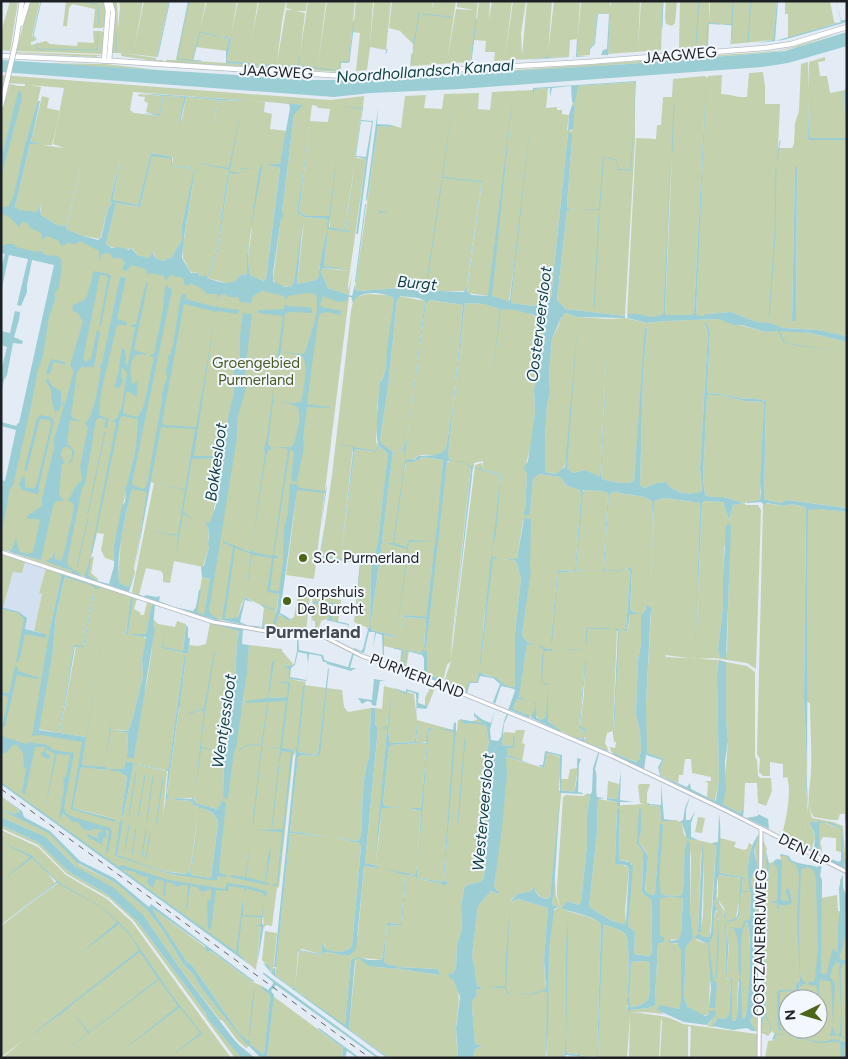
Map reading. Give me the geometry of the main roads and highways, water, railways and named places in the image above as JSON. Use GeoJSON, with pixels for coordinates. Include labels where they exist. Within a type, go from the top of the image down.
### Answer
{"type":"FeatureCollection","features":[{"type":"Feature","properties":{"kind":"main road"},"geometry":{"type":"LineString","coordinates":[[1,106],[19,27],[22,1]]}},
{"type":"Feature","properties":{"kind":"main road"},"geometry":{"type":"LineString","coordinates":[[19,27],[24,18],[28,1]]}},
{"type":"Feature","properties":{"kind":"main road"},"geometry":{"type":"LineString","coordinates":[[106,1],[108,11],[107,61]]}},
{"type":"Feature","properties":{"kind":"main road"},"geometry":{"type":"LineString","coordinates":[[107,61],[113,12],[110,1]]}},
{"type":"Feature","properties":{"kind":"main road","name":"JAAGWEG"},"geometry":{"type":"LineString","coordinates":[[1,56],[357,76],[588,62],[765,48],[791,44],[847,26]]}},
{"type":"Feature","properties":{"kind":"water"},"geometry":{"type":"Polygon","coordinates":[[[169,1],[170,1],[158,57],[169,1]]]}},
{"type":"Feature","properties":{"kind":"water"},"geometry":{"type":"Polygon","coordinates":[[[778,1],[775,41],[757,43],[773,40],[778,1]]]}},
{"type":"Feature","properties":{"kind":"water"},"geometry":{"type":"Polygon","coordinates":[[[836,1],[841,20],[847,20],[847,22],[775,41],[841,22],[836,1]]]}},
{"type":"Feature","properties":{"kind":"water"},"geometry":{"type":"Polygon","coordinates":[[[597,13],[610,14],[608,55],[601,55],[603,50],[607,49],[609,14],[598,14],[595,44],[589,52],[590,47],[594,44],[597,13]]]}},
{"type":"Feature","properties":{"kind":"water"},"geometry":{"type":"Polygon","coordinates":[[[847,32],[847,46],[788,63],[762,67],[334,97],[1,72],[1,60],[313,80],[367,80],[628,64],[785,51],[847,32]]]}},
{"type":"Feature","properties":{"kind":"water"},"geometry":{"type":"Polygon","coordinates":[[[222,36],[231,38],[227,61],[258,65],[226,63],[229,39],[222,36]]]}},
{"type":"Feature","properties":{"kind":"water"},"geometry":{"type":"Polygon","coordinates":[[[578,39],[577,56],[590,56],[576,57],[578,39]]]}},
{"type":"Feature","properties":{"kind":"water"},"geometry":{"type":"Polygon","coordinates":[[[547,54],[549,58],[570,57],[525,60],[546,58],[547,54]]]}},
{"type":"Feature","properties":{"kind":"water"},"geometry":{"type":"Polygon","coordinates":[[[636,81],[634,120],[635,82],[578,86],[575,103],[572,102],[571,86],[552,88],[550,97],[550,88],[535,89],[533,98],[533,88],[636,81]]]}},
{"type":"Feature","properties":{"kind":"water"},"geometry":{"type":"Polygon","coordinates":[[[706,81],[696,315],[703,316],[706,314],[731,312],[757,322],[769,323],[784,328],[818,330],[847,336],[847,342],[810,333],[780,331],[784,341],[787,343],[847,353],[788,344],[783,342],[778,331],[765,332],[742,325],[733,325],[719,319],[647,323],[627,318],[628,314],[651,317],[663,315],[671,155],[665,315],[692,315],[694,312],[706,81]]]}},
{"type":"Feature","properties":{"kind":"water"},"geometry":{"type":"Polygon","coordinates":[[[21,91],[22,98],[1,177],[1,159],[18,92],[21,91]]]}},
{"type":"Feature","properties":{"kind":"water"},"geometry":{"type":"Polygon","coordinates":[[[846,91],[847,161],[846,140],[808,139],[808,94],[809,138],[846,138],[844,92],[846,91]]]}},
{"type":"Feature","properties":{"kind":"water"},"geometry":{"type":"Polygon","coordinates":[[[139,93],[244,101],[219,100],[213,129],[218,100],[186,97],[180,124],[184,97],[164,96],[159,119],[159,116],[143,113],[159,114],[163,96],[139,93]]]}},
{"type":"Feature","properties":{"kind":"water"},"geometry":{"type":"Polygon","coordinates":[[[513,95],[492,296],[509,301],[533,100],[511,303],[534,306],[551,298],[568,133],[572,134],[567,205],[568,208],[573,210],[567,210],[557,300],[566,309],[625,316],[625,318],[577,317],[565,313],[561,318],[552,339],[549,375],[550,393],[547,405],[545,438],[545,472],[555,474],[565,467],[578,320],[567,468],[573,473],[585,470],[600,477],[609,322],[601,478],[618,483],[634,481],[645,326],[647,329],[643,375],[640,485],[644,488],[666,482],[671,488],[682,493],[702,491],[700,468],[708,333],[704,323],[706,323],[710,332],[707,393],[766,401],[764,499],[780,503],[787,500],[847,508],[847,512],[818,509],[808,510],[807,786],[809,815],[806,787],[804,699],[806,511],[805,507],[792,504],[784,506],[767,503],[764,505],[761,502],[747,503],[760,500],[764,402],[745,401],[720,395],[707,395],[703,478],[705,495],[724,497],[744,503],[733,505],[729,520],[723,502],[704,501],[702,504],[695,658],[700,503],[665,498],[654,501],[653,539],[647,602],[653,535],[652,501],[644,497],[614,492],[609,494],[604,569],[619,571],[629,567],[632,569],[630,609],[639,614],[630,614],[627,631],[621,630],[626,629],[630,570],[627,568],[619,572],[608,570],[601,572],[603,570],[608,493],[583,490],[576,569],[581,570],[558,573],[551,643],[557,573],[558,571],[575,570],[581,496],[580,490],[567,486],[560,477],[539,474],[533,479],[530,514],[527,516],[523,514],[525,510],[527,474],[524,467],[528,461],[535,412],[534,389],[537,378],[535,372],[545,339],[539,319],[534,315],[515,310],[501,309],[491,388],[500,309],[484,304],[465,303],[448,454],[449,459],[453,461],[448,461],[447,463],[426,648],[424,647],[426,619],[405,617],[401,633],[404,615],[426,617],[443,460],[423,457],[414,462],[406,462],[405,465],[394,543],[406,547],[409,540],[433,541],[409,542],[397,633],[407,549],[386,543],[393,543],[405,459],[414,460],[418,456],[437,454],[446,449],[453,404],[463,305],[430,300],[426,303],[405,456],[403,449],[397,451],[404,447],[407,439],[425,301],[418,298],[400,296],[397,300],[388,388],[380,440],[381,443],[393,452],[382,541],[384,543],[382,543],[371,622],[371,570],[378,540],[388,454],[380,447],[375,452],[355,449],[341,556],[353,452],[352,447],[339,444],[374,451],[379,446],[377,426],[380,382],[386,368],[394,299],[384,294],[365,294],[353,303],[351,297],[348,297],[347,301],[338,302],[323,296],[320,305],[322,307],[342,311],[340,315],[327,312],[319,314],[307,403],[330,408],[307,407],[303,438],[304,447],[297,482],[291,481],[294,452],[290,449],[274,555],[280,558],[274,558],[270,590],[279,591],[290,484],[296,484],[300,488],[325,491],[327,485],[321,528],[325,493],[297,490],[280,613],[289,618],[289,621],[279,614],[274,628],[298,631],[299,650],[323,655],[326,661],[348,667],[354,648],[361,651],[363,649],[368,629],[366,628],[369,628],[370,625],[371,630],[396,636],[395,646],[395,637],[384,635],[383,659],[382,635],[376,633],[373,648],[375,632],[369,632],[364,653],[355,650],[350,668],[356,668],[351,671],[327,664],[323,662],[321,656],[310,654],[308,664],[307,654],[298,652],[295,665],[291,668],[290,677],[306,680],[309,666],[306,681],[289,679],[289,669],[283,665],[294,665],[297,651],[297,632],[260,628],[262,627],[264,609],[263,626],[272,627],[277,610],[279,594],[267,592],[272,558],[252,555],[246,595],[251,554],[235,548],[225,619],[238,617],[245,597],[253,602],[245,600],[240,622],[249,626],[222,620],[233,547],[223,543],[223,541],[250,552],[253,549],[253,552],[271,556],[273,554],[288,449],[278,447],[291,447],[294,444],[299,414],[297,407],[276,402],[301,402],[305,370],[304,359],[301,356],[283,352],[305,353],[316,317],[316,294],[306,293],[289,296],[286,300],[284,296],[262,291],[253,296],[251,303],[240,302],[238,297],[228,297],[225,294],[220,295],[218,299],[217,294],[207,294],[190,283],[188,286],[184,284],[183,278],[170,275],[166,281],[164,276],[151,273],[149,275],[146,269],[131,265],[127,271],[122,270],[125,262],[120,258],[113,258],[109,253],[102,254],[99,262],[99,251],[80,241],[76,244],[68,243],[61,246],[59,241],[47,236],[42,240],[41,233],[29,227],[28,223],[22,222],[19,227],[8,216],[1,214],[1,207],[8,207],[14,194],[25,145],[38,101],[40,101],[31,142],[41,144],[30,144],[15,207],[20,210],[36,212],[39,203],[41,215],[57,225],[66,226],[84,152],[66,229],[83,236],[98,240],[101,238],[108,209],[112,203],[110,201],[121,155],[113,200],[138,205],[151,153],[172,157],[172,165],[190,168],[192,162],[191,169],[171,166],[171,159],[152,156],[140,207],[116,203],[106,244],[112,248],[120,247],[129,250],[131,248],[138,256],[149,258],[153,252],[155,258],[163,261],[172,257],[182,239],[182,225],[195,170],[182,258],[191,273],[198,272],[200,276],[207,276],[219,238],[229,171],[239,173],[230,173],[216,256],[207,278],[226,283],[237,280],[241,275],[247,274],[247,255],[259,170],[262,163],[248,253],[251,276],[264,281],[266,279],[280,168],[266,164],[280,164],[290,108],[289,104],[275,102],[303,105],[294,115],[282,212],[284,216],[281,219],[273,281],[285,287],[291,286],[294,282],[303,219],[297,284],[316,280],[319,276],[328,232],[324,266],[349,270],[323,268],[321,272],[328,288],[352,296],[355,284],[355,289],[359,291],[427,286],[440,291],[464,292],[467,286],[481,184],[480,182],[442,178],[453,98],[443,177],[482,181],[467,292],[472,295],[488,296],[513,95]]]}},
{"type":"Feature","properties":{"kind":"water"},"geometry":{"type":"Polygon","coordinates":[[[242,104],[230,170],[192,162],[229,168],[242,104]]]}},
{"type":"Feature","properties":{"kind":"water"},"geometry":{"type":"Polygon","coordinates":[[[572,105],[575,106],[573,129],[568,131],[569,115],[572,105]]]}},
{"type":"Feature","properties":{"kind":"water"},"geometry":{"type":"Polygon","coordinates":[[[339,106],[363,108],[361,120],[373,121],[358,234],[356,234],[366,159],[355,158],[362,109],[339,106]],[[361,121],[356,156],[366,157],[372,122],[361,121]]]}},
{"type":"Feature","properties":{"kind":"water"},"geometry":{"type":"Polygon","coordinates":[[[378,108],[377,124],[392,125],[391,127],[378,126],[367,202],[366,199],[378,108]]]}},
{"type":"Feature","properties":{"kind":"water"},"geometry":{"type":"Polygon","coordinates":[[[634,122],[631,171],[618,170],[617,161],[604,157],[600,210],[576,210],[599,209],[603,156],[617,160],[619,169],[630,170],[634,122]]]}},
{"type":"Feature","properties":{"kind":"water"},"geometry":{"type":"Polygon","coordinates":[[[310,123],[299,212],[307,216],[329,216],[338,147],[329,227],[345,230],[356,161],[346,230],[354,233],[327,229],[328,219],[304,217],[297,213],[310,123]]]}},
{"type":"Feature","properties":{"kind":"water"},"geometry":{"type":"Polygon","coordinates":[[[398,137],[386,212],[379,213],[369,285],[379,211],[386,211],[398,137]]]}},
{"type":"Feature","properties":{"kind":"water"},"geometry":{"type":"Polygon","coordinates":[[[795,167],[797,167],[796,321],[792,321],[795,167]]]}},
{"type":"Feature","properties":{"kind":"water"},"geometry":{"type":"Polygon","coordinates":[[[366,204],[356,283],[355,282],[366,204]]]}},
{"type":"Feature","properties":{"kind":"water"},"geometry":{"type":"Polygon","coordinates":[[[14,244],[16,247],[37,252],[42,251],[45,255],[57,256],[61,259],[62,270],[58,290],[55,292],[55,301],[49,317],[43,356],[38,370],[13,486],[10,488],[1,536],[1,489],[3,484],[1,480],[5,481],[16,430],[1,426],[1,422],[16,426],[19,423],[54,265],[32,260],[27,292],[21,306],[17,305],[28,259],[9,255],[1,292],[1,268],[5,254],[1,253],[1,246],[14,244]]]}},
{"type":"Feature","properties":{"kind":"water"},"geometry":{"type":"Polygon","coordinates":[[[94,271],[111,276],[101,325],[99,325],[108,278],[106,275],[100,275],[83,359],[86,362],[91,358],[97,330],[100,331],[94,367],[82,367],[77,372],[71,416],[81,422],[70,420],[67,443],[75,452],[71,463],[68,463],[72,458],[72,450],[64,447],[61,451],[65,463],[62,464],[59,495],[64,501],[56,501],[53,506],[41,560],[4,549],[11,551],[16,538],[19,551],[27,554],[33,552],[40,521],[38,519],[27,519],[27,516],[42,506],[42,498],[54,448],[54,439],[64,406],[62,404],[59,410],[55,412],[51,390],[45,380],[48,379],[52,386],[61,391],[61,402],[65,404],[73,374],[70,365],[83,322],[78,313],[73,311],[72,306],[86,299],[94,271]]]}},
{"type":"Feature","properties":{"kind":"water"},"geometry":{"type":"Polygon","coordinates":[[[120,277],[126,278],[117,319],[126,322],[127,325],[117,325],[101,393],[99,415],[109,419],[107,428],[104,427],[106,419],[99,418],[96,420],[85,484],[82,488],[67,563],[82,576],[73,574],[72,571],[45,561],[52,558],[55,552],[55,559],[61,561],[64,553],[74,508],[73,503],[68,501],[76,486],[82,480],[80,467],[88,427],[85,424],[96,398],[101,369],[99,366],[102,364],[120,277]]]}},
{"type":"Feature","properties":{"kind":"water"},"geometry":{"type":"Polygon","coordinates":[[[146,282],[148,283],[134,350],[147,355],[138,354],[131,363],[132,383],[134,384],[138,380],[137,395],[135,396],[128,391],[126,393],[124,414],[138,417],[144,405],[154,357],[150,356],[154,354],[166,285],[172,290],[132,483],[134,486],[143,489],[147,485],[162,393],[167,377],[166,370],[169,360],[167,356],[170,355],[173,345],[182,294],[186,294],[186,299],[215,307],[217,305],[218,307],[239,310],[238,314],[218,311],[214,313],[213,311],[184,304],[162,423],[165,425],[196,427],[215,316],[194,456],[212,456],[218,445],[216,456],[219,456],[224,447],[234,393],[234,368],[240,357],[243,313],[252,314],[245,373],[246,389],[237,420],[237,441],[209,611],[219,621],[153,601],[143,597],[146,595],[160,596],[159,601],[174,607],[193,611],[196,607],[199,590],[201,590],[197,612],[204,615],[210,579],[202,577],[201,567],[204,566],[209,547],[208,526],[204,522],[209,523],[217,500],[220,483],[218,458],[192,459],[183,512],[196,521],[183,514],[176,555],[178,536],[146,530],[178,535],[185,490],[155,483],[185,489],[195,429],[161,427],[135,568],[147,492],[132,489],[122,536],[118,572],[119,583],[129,587],[135,573],[129,592],[84,577],[91,556],[88,575],[98,581],[109,584],[114,566],[114,545],[122,506],[125,502],[126,489],[119,487],[126,488],[136,449],[138,419],[122,416],[120,419],[91,553],[116,423],[112,421],[117,418],[122,406],[127,372],[122,368],[121,377],[123,380],[120,387],[114,386],[122,349],[125,349],[125,363],[128,364],[135,328],[130,325],[136,324],[146,282]]]}},
{"type":"Feature","properties":{"kind":"water"},"geometry":{"type":"Polygon","coordinates":[[[285,304],[287,306],[308,307],[312,309],[312,313],[289,312],[285,314],[281,351],[276,368],[283,316],[258,313],[258,310],[284,309],[285,304]]]}},
{"type":"Feature","properties":{"kind":"water"},"geometry":{"type":"Polygon","coordinates":[[[15,311],[20,312],[14,337],[23,341],[22,344],[13,343],[1,394],[1,372],[7,347],[1,345],[1,331],[10,333],[15,311]]]}},
{"type":"Feature","properties":{"kind":"water"},"geometry":{"type":"Polygon","coordinates":[[[51,359],[65,362],[66,364],[53,363],[48,375],[46,373],[51,359]]]}},
{"type":"Feature","properties":{"kind":"water"},"geometry":{"type":"Polygon","coordinates":[[[276,370],[268,444],[272,448],[276,448],[269,449],[266,456],[252,547],[265,453],[264,448],[276,370]]]}},
{"type":"Feature","properties":{"kind":"water"},"geometry":{"type":"Polygon","coordinates":[[[41,415],[51,417],[54,421],[37,494],[22,490],[19,485],[24,476],[25,487],[33,489],[36,486],[51,425],[50,420],[40,419],[27,470],[24,470],[37,418],[41,415]]]}},
{"type":"Feature","properties":{"kind":"water"},"geometry":{"type":"Polygon","coordinates":[[[455,461],[464,462],[473,467],[451,656],[471,468],[465,463],[455,461]]]}},
{"type":"Feature","properties":{"kind":"water"},"geometry":{"type":"Polygon","coordinates":[[[482,463],[482,469],[500,474],[501,476],[496,533],[492,553],[500,477],[499,475],[475,468],[481,468],[482,463]]]}},
{"type":"Feature","properties":{"kind":"water"},"geometry":{"type":"Polygon","coordinates":[[[524,518],[531,519],[531,570],[522,635],[527,642],[536,645],[527,644],[519,697],[527,701],[517,699],[513,709],[530,716],[529,718],[510,710],[504,724],[502,745],[513,746],[513,736],[515,738],[514,748],[507,748],[507,755],[529,763],[507,757],[506,759],[507,774],[502,828],[494,887],[499,892],[498,894],[491,891],[478,906],[472,956],[476,982],[478,986],[483,988],[476,990],[477,995],[472,1001],[475,1044],[482,1046],[475,1049],[473,1058],[458,1058],[456,1028],[460,997],[454,981],[447,975],[453,973],[456,968],[457,945],[462,929],[461,908],[464,888],[467,885],[480,882],[484,878],[486,858],[483,843],[488,811],[485,778],[482,771],[489,742],[486,725],[467,723],[466,725],[459,719],[482,723],[474,716],[474,712],[483,720],[491,723],[495,709],[490,730],[491,740],[498,741],[501,737],[504,721],[515,691],[514,689],[501,686],[495,704],[493,702],[500,684],[493,678],[480,676],[478,683],[470,683],[467,693],[444,684],[447,679],[449,685],[466,691],[469,682],[477,682],[479,671],[484,675],[494,677],[505,685],[515,687],[515,633],[521,578],[516,561],[504,559],[517,559],[524,518]]]}},
{"type":"Feature","properties":{"kind":"water"},"geometry":{"type":"Polygon","coordinates":[[[325,523],[322,556],[361,562],[354,622],[360,563],[322,557],[320,553],[325,523]]]}},
{"type":"Feature","properties":{"kind":"water"},"geometry":{"type":"Polygon","coordinates":[[[729,523],[731,527],[726,659],[720,657],[718,649],[723,607],[726,526],[729,523]]]}},
{"type":"Feature","properties":{"kind":"water"},"geometry":{"type":"Polygon","coordinates":[[[491,556],[501,559],[493,558],[480,663],[491,556]]]}},
{"type":"Feature","properties":{"kind":"water"},"geometry":{"type":"Polygon","coordinates":[[[46,568],[101,588],[95,589],[93,586],[65,577],[56,615],[53,651],[39,730],[59,733],[74,645],[83,646],[94,592],[84,647],[75,647],[60,733],[86,737],[109,596],[82,764],[103,766],[107,770],[81,767],[73,808],[116,820],[115,822],[71,809],[82,742],[40,735],[32,736],[50,628],[61,577],[59,574],[46,568]]]}},
{"type":"Feature","properties":{"kind":"water"},"geometry":{"type":"Polygon","coordinates":[[[131,598],[133,599],[128,634],[146,634],[152,603],[155,605],[153,626],[155,628],[134,758],[127,758],[128,733],[114,730],[128,731],[132,721],[143,676],[142,660],[146,637],[126,634],[131,598]]]}},
{"type":"Feature","properties":{"kind":"water"},"geometry":{"type":"Polygon","coordinates":[[[314,601],[334,603],[332,620],[349,624],[345,641],[348,625],[326,620],[329,618],[331,605],[312,603],[314,601]]]}},
{"type":"Feature","properties":{"kind":"water"},"geometry":{"type":"Polygon","coordinates":[[[261,605],[275,609],[274,610],[264,608],[261,605]]]}},
{"type":"Feature","properties":{"kind":"water"},"geometry":{"type":"Polygon","coordinates":[[[646,605],[651,608],[646,704],[647,753],[664,759],[660,768],[661,776],[687,787],[690,783],[691,789],[716,800],[719,780],[717,675],[719,660],[726,662],[728,741],[725,761],[726,790],[723,804],[740,813],[744,808],[743,817],[660,776],[658,767],[662,760],[646,755],[644,770],[611,754],[614,753],[636,762],[639,760],[641,750],[640,732],[636,714],[638,659],[641,645],[641,615],[645,611],[646,605]]]}},
{"type":"Feature","properties":{"kind":"water"},"geometry":{"type":"Polygon","coordinates":[[[1,607],[19,612],[27,618],[25,629],[45,634],[47,637],[25,634],[19,662],[16,662],[24,619],[18,613],[1,609],[1,607]]]}},
{"type":"Feature","properties":{"kind":"water"},"geometry":{"type":"Polygon","coordinates":[[[210,623],[243,629],[242,644],[249,645],[236,749],[234,751],[228,798],[226,799],[223,797],[224,760],[221,751],[227,748],[229,697],[234,681],[239,631],[210,623]]]}},
{"type":"Feature","properties":{"kind":"water"},"geometry":{"type":"Polygon","coordinates":[[[186,625],[188,627],[188,638],[190,638],[188,654],[162,648],[165,629],[163,647],[183,651],[186,625]]]}},
{"type":"Feature","properties":{"kind":"water"},"geometry":{"type":"Polygon","coordinates":[[[614,629],[619,629],[613,734],[618,631],[614,629]]]}},
{"type":"Feature","properties":{"kind":"water"},"geometry":{"type":"Polygon","coordinates":[[[538,645],[547,649],[551,649],[551,647],[552,650],[583,649],[544,651],[542,682],[548,684],[548,686],[541,682],[544,650],[538,645]]]}},
{"type":"Feature","properties":{"kind":"water"},"geometry":{"type":"Polygon","coordinates":[[[406,650],[421,653],[422,650],[427,651],[427,673],[442,681],[441,683],[419,674],[424,674],[424,658],[422,655],[407,651],[404,667],[407,668],[403,667],[406,650]]]}},
{"type":"Feature","properties":{"kind":"water"},"geometry":{"type":"Polygon","coordinates":[[[214,652],[201,745],[202,747],[219,752],[202,748],[195,793],[204,711],[200,710],[190,714],[183,708],[189,713],[204,708],[214,652]]]}},
{"type":"Feature","properties":{"kind":"water"},"geometry":{"type":"Polygon","coordinates":[[[184,657],[186,657],[181,705],[179,707],[167,794],[168,797],[172,798],[166,799],[164,815],[168,771],[137,764],[168,769],[184,657]]]}},
{"type":"Feature","properties":{"kind":"water"},"geometry":{"type":"Polygon","coordinates":[[[276,660],[269,698],[287,697],[288,684],[275,682],[290,682],[282,748],[293,751],[278,885],[272,886],[277,884],[282,832],[256,830],[283,829],[291,752],[266,747],[280,748],[286,701],[246,703],[246,701],[268,698],[272,662],[276,660]]]}},
{"type":"Feature","properties":{"kind":"water"},"geometry":{"type":"Polygon","coordinates":[[[585,661],[580,726],[586,729],[585,735],[584,730],[579,728],[585,661]]]}},
{"type":"Feature","properties":{"kind":"water"},"geometry":{"type":"Polygon","coordinates":[[[15,666],[18,667],[18,671],[38,679],[17,675],[5,727],[2,726],[8,699],[7,696],[1,695],[1,692],[9,693],[15,666]]]}},
{"type":"Feature","properties":{"kind":"water"},"geometry":{"type":"Polygon","coordinates":[[[328,668],[320,754],[317,756],[301,755],[298,757],[290,831],[329,837],[290,833],[276,967],[274,967],[303,686],[305,685],[298,752],[316,755],[318,753],[328,668]]]}},
{"type":"Feature","properties":{"kind":"water"},"geometry":{"type":"Polygon","coordinates":[[[374,679],[386,681],[380,681],[376,706],[367,701],[362,704],[358,698],[372,700],[374,679]]]}},
{"type":"Feature","properties":{"kind":"water"},"geometry":{"type":"Polygon","coordinates":[[[548,686],[548,721],[565,734],[531,718],[536,705],[536,717],[541,720],[546,717],[548,686]]]}},
{"type":"Feature","properties":{"kind":"water"},"geometry":{"type":"Polygon","coordinates":[[[391,687],[406,692],[406,689],[419,693],[418,703],[428,706],[426,709],[417,708],[417,719],[416,694],[408,691],[406,694],[391,687]]]}},
{"type":"Feature","properties":{"kind":"water"},"geometry":{"type":"Polygon","coordinates":[[[392,692],[388,730],[390,743],[413,742],[415,740],[417,722],[416,742],[426,743],[428,728],[436,728],[429,729],[418,863],[421,811],[408,808],[421,808],[427,744],[417,743],[391,745],[389,747],[383,804],[388,807],[403,808],[382,808],[375,862],[387,729],[379,728],[387,727],[392,692]]]}},
{"type":"Feature","properties":{"kind":"water"},"geometry":{"type":"Polygon","coordinates":[[[371,708],[375,708],[375,724],[378,728],[365,863],[378,866],[378,868],[364,866],[356,950],[348,956],[326,952],[320,955],[299,952],[294,985],[299,950],[321,954],[323,941],[325,949],[332,951],[340,952],[352,946],[361,846],[359,843],[334,837],[358,841],[361,836],[363,786],[369,757],[371,708]]]}},
{"type":"Feature","properties":{"kind":"water"},"geometry":{"type":"Polygon","coordinates":[[[109,721],[111,730],[104,763],[110,730],[109,721]]]}},
{"type":"Feature","properties":{"kind":"water"},"geometry":{"type":"Polygon","coordinates":[[[454,722],[456,723],[456,731],[444,880],[450,884],[445,884],[443,887],[442,884],[416,878],[415,876],[406,875],[402,925],[387,926],[384,962],[397,966],[397,969],[369,966],[358,958],[355,960],[349,1029],[389,1058],[387,1058],[273,975],[263,963],[268,965],[272,972],[275,968],[275,975],[292,988],[295,987],[295,990],[345,1025],[351,960],[356,957],[382,960],[387,923],[401,924],[405,875],[382,868],[415,875],[417,866],[418,878],[443,882],[454,732],[438,728],[453,730],[454,722]]]}},
{"type":"Feature","properties":{"kind":"water"},"geometry":{"type":"Polygon","coordinates":[[[565,734],[581,739],[584,737],[585,742],[609,751],[600,750],[595,769],[597,797],[605,798],[598,799],[597,833],[589,907],[612,921],[624,924],[626,922],[629,868],[625,865],[616,864],[615,861],[617,809],[620,809],[619,860],[630,862],[633,867],[628,926],[635,932],[634,954],[650,956],[652,953],[652,906],[651,899],[642,892],[643,852],[637,844],[639,809],[641,809],[641,830],[639,843],[648,857],[645,890],[647,893],[655,894],[660,824],[663,824],[660,868],[661,895],[679,896],[682,894],[686,847],[687,841],[690,842],[690,910],[693,938],[686,948],[684,997],[688,1007],[705,1016],[709,1014],[709,1010],[715,1011],[716,1015],[707,1025],[684,1022],[657,1010],[660,1005],[679,1009],[681,1001],[681,950],[677,943],[667,941],[678,940],[681,934],[683,899],[675,897],[662,898],[660,899],[660,935],[664,937],[664,942],[658,944],[656,1005],[628,1011],[627,997],[629,997],[630,1007],[641,1005],[648,1000],[650,963],[644,961],[631,962],[629,995],[626,935],[617,929],[603,926],[598,1058],[583,1057],[597,1056],[601,925],[595,919],[561,908],[568,901],[578,905],[581,902],[587,846],[587,814],[590,796],[588,794],[591,794],[592,791],[593,768],[599,750],[565,734]]]}},
{"type":"Feature","properties":{"kind":"water"},"geometry":{"type":"Polygon","coordinates":[[[1,736],[26,744],[29,742],[47,745],[54,750],[74,753],[64,808],[66,813],[73,817],[110,828],[112,831],[108,853],[106,853],[109,830],[105,831],[107,835],[105,839],[105,837],[103,838],[102,845],[88,837],[87,834],[100,839],[98,833],[104,830],[94,829],[90,831],[83,829],[78,822],[73,822],[63,813],[59,820],[64,787],[63,778],[66,777],[70,755],[57,754],[45,810],[55,754],[46,749],[45,752],[51,757],[49,759],[43,757],[41,753],[45,747],[35,747],[25,795],[22,792],[26,768],[24,767],[23,753],[17,745],[13,745],[7,752],[1,754],[1,736]]]}},
{"type":"Feature","properties":{"kind":"water"},"geometry":{"type":"Polygon","coordinates":[[[545,751],[562,755],[561,790],[574,792],[577,758],[581,759],[579,764],[578,792],[583,794],[560,793],[560,756],[547,753],[544,768],[538,765],[543,765],[545,751]]]}},
{"type":"Feature","properties":{"kind":"water"},"geometry":{"type":"Polygon","coordinates":[[[126,761],[134,763],[123,817],[121,816],[127,777],[120,772],[109,769],[124,769],[126,761]]]}},
{"type":"Feature","properties":{"kind":"water"},"geometry":{"type":"Polygon","coordinates":[[[621,771],[620,800],[633,802],[620,802],[620,806],[617,806],[617,802],[607,800],[607,798],[617,799],[621,771]]]}},
{"type":"Feature","properties":{"kind":"water"},"geometry":{"type":"Polygon","coordinates":[[[1,782],[119,867],[122,865],[169,880],[225,889],[227,883],[249,886],[268,892],[264,897],[263,893],[248,889],[246,889],[245,894],[244,888],[229,886],[228,891],[216,890],[211,930],[208,928],[207,901],[211,899],[211,889],[202,892],[197,887],[190,886],[187,910],[187,885],[178,887],[166,882],[165,896],[163,896],[164,881],[156,879],[153,888],[147,883],[148,877],[121,869],[236,952],[243,898],[243,915],[260,916],[262,915],[264,899],[262,923],[264,925],[257,966],[261,926],[255,926],[261,924],[261,918],[242,916],[238,953],[250,965],[1,784],[1,782]]]}},
{"type":"Feature","properties":{"kind":"water"},"geometry":{"type":"Polygon","coordinates":[[[661,784],[664,819],[676,821],[661,821],[660,806],[647,805],[648,802],[649,804],[661,805],[661,784]]]}},
{"type":"Feature","properties":{"kind":"water"},"geometry":{"type":"Polygon","coordinates":[[[1,796],[22,811],[24,817],[50,831],[80,861],[114,878],[149,907],[151,904],[254,981],[211,951],[206,951],[205,946],[153,909],[187,962],[192,965],[239,1033],[248,1041],[250,1037],[250,1044],[263,1054],[270,995],[261,988],[262,986],[268,990],[273,982],[263,972],[380,1058],[377,1058],[276,985],[271,991],[274,995],[267,1058],[261,1058],[243,1040],[200,986],[193,974],[183,964],[163,931],[147,910],[117,884],[76,862],[50,834],[1,810],[14,814],[19,812],[1,796]]]}},
{"type":"Feature","properties":{"kind":"water"},"geometry":{"type":"Polygon","coordinates":[[[560,796],[552,902],[553,905],[559,907],[554,909],[549,951],[546,1058],[547,993],[543,991],[532,995],[513,992],[531,994],[546,989],[544,960],[548,908],[518,899],[510,902],[517,894],[532,891],[533,887],[539,896],[550,898],[560,796]]]}},
{"type":"Feature","properties":{"kind":"water"},"geometry":{"type":"Polygon","coordinates":[[[690,796],[686,810],[686,820],[690,820],[695,811],[691,823],[691,837],[698,840],[687,839],[682,823],[679,822],[683,820],[690,796]]]}},
{"type":"Feature","properties":{"kind":"water"},"geometry":{"type":"Polygon","coordinates":[[[194,797],[195,803],[217,809],[222,801],[226,802],[219,873],[227,875],[226,877],[217,876],[217,880],[211,880],[170,874],[115,856],[120,820],[123,821],[117,855],[153,868],[190,873],[199,814],[191,875],[211,878],[217,820],[214,814],[209,811],[200,808],[199,811],[199,807],[193,805],[192,801],[176,800],[175,798],[192,799],[194,797]]]}},
{"type":"Feature","properties":{"kind":"water"},"geometry":{"type":"Polygon","coordinates":[[[757,800],[758,814],[768,819],[769,829],[746,818],[758,816],[757,800]]]}},
{"type":"Feature","properties":{"kind":"water"},"geometry":{"type":"Polygon","coordinates":[[[719,814],[720,873],[743,877],[742,891],[750,891],[748,876],[750,852],[760,833],[754,850],[757,871],[753,874],[751,881],[756,906],[753,923],[755,1013],[750,1021],[756,1031],[747,1028],[733,1030],[712,1026],[718,1018],[725,1019],[729,1014],[731,981],[726,977],[732,979],[732,1020],[735,1021],[737,1016],[739,978],[741,979],[742,1018],[744,1019],[750,967],[750,941],[747,922],[742,932],[741,976],[739,975],[739,950],[737,937],[732,927],[742,929],[744,921],[749,920],[751,892],[741,892],[739,915],[737,919],[726,923],[727,943],[729,939],[726,974],[725,923],[736,918],[738,914],[741,878],[719,875],[714,904],[717,909],[714,917],[713,934],[709,942],[713,978],[716,977],[718,920],[720,919],[718,922],[717,978],[712,979],[717,983],[715,1008],[709,1007],[711,989],[708,944],[695,938],[697,934],[709,937],[711,932],[716,845],[711,843],[718,842],[719,814]]]}},
{"type":"Feature","properties":{"kind":"water"},"geometry":{"type":"Polygon","coordinates":[[[1,817],[46,837],[75,866],[114,888],[144,916],[179,967],[232,1037],[255,1058],[242,1058],[238,1054],[208,1019],[205,1012],[138,922],[108,895],[69,872],[39,843],[1,825],[1,817]]]}},
{"type":"Feature","properties":{"kind":"water"},"geometry":{"type":"Polygon","coordinates":[[[806,820],[806,846],[809,849],[814,847],[815,840],[810,824],[811,821],[816,823],[819,820],[820,822],[832,823],[842,828],[845,869],[822,858],[823,856],[839,862],[841,860],[841,829],[827,823],[819,823],[820,856],[782,836],[802,845],[805,844],[806,820]]]}},
{"type":"Feature","properties":{"kind":"water"},"geometry":{"type":"Polygon","coordinates":[[[252,833],[246,877],[265,882],[268,855],[271,848],[266,882],[269,883],[268,885],[230,877],[231,875],[245,877],[252,833]]]}},
{"type":"Feature","properties":{"kind":"water"},"geometry":{"type":"Polygon","coordinates":[[[1,842],[31,855],[58,882],[102,907],[128,931],[171,994],[221,1058],[202,1034],[168,1058],[200,1033],[179,1008],[113,1058],[178,1006],[159,980],[56,1058],[88,1033],[70,1009],[89,1032],[158,979],[140,952],[25,1040],[139,950],[130,935],[119,924],[79,955],[117,922],[101,907],[57,883],[1,926],[56,881],[32,858],[1,881],[30,857],[1,842]]]}},
{"type":"Feature","properties":{"kind":"water"},"geometry":{"type":"Polygon","coordinates":[[[702,842],[704,856],[701,932],[698,932],[702,842]]]}},
{"type":"Feature","properties":{"kind":"water"},"geometry":{"type":"Polygon","coordinates":[[[766,851],[769,863],[768,890],[766,851]]]}},
{"type":"Feature","properties":{"kind":"water"},"geometry":{"type":"Polygon","coordinates":[[[781,854],[789,856],[791,860],[801,864],[817,867],[822,864],[820,875],[822,880],[821,972],[823,975],[827,973],[832,950],[834,949],[838,952],[839,888],[843,874],[843,887],[846,897],[845,936],[839,957],[847,961],[847,964],[843,964],[841,971],[842,1035],[845,1039],[838,1035],[830,1036],[832,1027],[835,1034],[839,1034],[840,1031],[840,963],[836,962],[830,977],[835,983],[833,1025],[831,982],[820,980],[819,989],[817,989],[815,985],[809,985],[808,982],[814,982],[818,948],[816,880],[814,870],[807,867],[801,869],[799,926],[800,972],[801,978],[806,984],[803,984],[801,987],[799,985],[799,989],[795,989],[800,981],[797,917],[799,876],[796,864],[789,861],[787,856],[781,856],[781,854]]]}},
{"type":"Feature","properties":{"kind":"water"},"geometry":{"type":"Polygon","coordinates":[[[778,859],[782,860],[781,899],[789,901],[785,890],[789,888],[792,902],[789,905],[779,905],[778,915],[777,903],[770,902],[777,900],[778,872],[773,863],[778,859]]]}},
{"type":"Feature","properties":{"kind":"water"},"geometry":{"type":"Polygon","coordinates":[[[717,894],[725,912],[725,918],[721,919],[724,916],[724,912],[717,902],[717,894]]]}},
{"type":"Feature","properties":{"kind":"water"},"geometry":{"type":"Polygon","coordinates":[[[510,905],[506,988],[511,993],[508,994],[509,997],[505,988],[486,987],[505,986],[510,905]]]}},
{"type":"Feature","properties":{"kind":"water"},"geometry":{"type":"Polygon","coordinates":[[[767,905],[765,1003],[767,1018],[772,1027],[769,1033],[771,1026],[766,1018],[764,1007],[762,1030],[765,1033],[761,1030],[761,1016],[767,905]]]}},
{"type":"Feature","properties":{"kind":"water"},"geometry":{"type":"Polygon","coordinates":[[[568,921],[566,1053],[578,1055],[580,1053],[582,933],[580,1055],[583,1057],[566,1055],[564,1058],[568,921]]]}},
{"type":"Feature","properties":{"kind":"water"},"geometry":{"type":"Polygon","coordinates":[[[399,967],[437,969],[440,973],[439,975],[400,969],[399,967]]]}},
{"type":"Feature","properties":{"kind":"water"},"geometry":{"type":"Polygon","coordinates":[[[778,991],[778,1030],[777,992],[778,991]]]}},
{"type":"Feature","properties":{"kind":"water"},"geometry":{"type":"Polygon","coordinates":[[[319,1028],[360,1058],[347,1051],[345,1058],[342,1058],[343,1048],[319,1028]]]}},
{"type":"Feature","properties":{"kind":"water"},"geometry":{"type":"Polygon","coordinates":[[[803,1039],[821,1042],[835,1039],[847,1043],[844,1049],[845,1058],[841,1058],[840,1043],[819,1043],[803,1039]]]}},
{"type":"Feature","properties":{"kind":"waterway"},"geometry":{"type":"LineString","coordinates":[[36,38],[33,36],[41,1]]}},
{"type":"Feature","properties":{"kind":"waterway"},"geometry":{"type":"LineString","coordinates":[[81,1],[96,4],[98,7],[99,25]]}},
{"type":"Feature","properties":{"kind":"waterway"},"geometry":{"type":"LineString","coordinates":[[189,1],[177,59],[201,61]]}},
{"type":"Feature","properties":{"kind":"waterway"},"geometry":{"type":"LineString","coordinates":[[662,28],[663,1]]}},
{"type":"Feature","properties":{"kind":"waterway"},"geometry":{"type":"LineString","coordinates":[[696,44],[699,1]]}},
{"type":"Feature","properties":{"kind":"waterway"},"geometry":{"type":"LineString","coordinates":[[724,24],[732,25],[733,1]]}},
{"type":"Feature","properties":{"kind":"waterway"},"geometry":{"type":"LineString","coordinates":[[748,42],[751,1]]}},
{"type":"Feature","properties":{"kind":"waterway"},"geometry":{"type":"LineString","coordinates":[[413,49],[419,13]]}},
{"type":"Feature","properties":{"kind":"waterway"},"geometry":{"type":"LineString","coordinates":[[422,14],[451,17]]}},
{"type":"Feature","properties":{"kind":"waterway","name":"Noordhollandsch Kanaal"},"geometry":{"type":"LineString","coordinates":[[471,62],[476,20]]}},
{"type":"Feature","properties":{"kind":"waterway","name":"Noordhollandsch Kanaal"},"geometry":{"type":"LineString","coordinates":[[336,70],[340,70],[340,62],[349,62],[354,21]]}},
{"type":"Feature","properties":{"kind":"waterway"},"geometry":{"type":"LineString","coordinates":[[707,47],[708,23],[719,24]]}},
{"type":"Feature","properties":{"kind":"waterway"},"geometry":{"type":"LineString","coordinates":[[731,44],[732,25]]}},
{"type":"Feature","properties":{"kind":"waterway"},"geometry":{"type":"LineString","coordinates":[[193,59],[200,32],[217,36]]}},
{"type":"Feature","properties":{"kind":"waterway"},"geometry":{"type":"LineString","coordinates":[[37,43],[37,49],[97,50],[98,34]]}},
{"type":"Feature","properties":{"kind":"waterway"},"geometry":{"type":"LineString","coordinates":[[116,34],[116,50],[118,52]]}},
{"type":"Feature","properties":{"kind":"waterway"},"geometry":{"type":"LineString","coordinates":[[386,53],[387,49]]}},
{"type":"Feature","properties":{"kind":"waterway","name":"Noordhollandsch Kanaal"},"geometry":{"type":"LineString","coordinates":[[411,63],[412,54]]}},
{"type":"Feature","properties":{"kind":"waterway"},"geometry":{"type":"LineString","coordinates":[[288,66],[299,66],[299,57]]}},
{"type":"Feature","properties":{"kind":"waterway"},"geometry":{"type":"LineString","coordinates":[[261,65],[285,66]]}},
{"type":"Feature","properties":{"kind":"waterway"},"geometry":{"type":"LineString","coordinates":[[299,66],[318,68]]}},
{"type":"Feature","properties":{"kind":"waterway","name":"Noordhollandsch Kanaal"},"geometry":{"type":"LineString","coordinates":[[317,68],[334,70]]}},
{"type":"Feature","properties":{"kind":"waterway"},"geometry":{"type":"LineString","coordinates":[[672,153],[674,103]]}},
{"type":"Feature","properties":{"kind":"waterway"},"geometry":{"type":"LineString","coordinates":[[777,160],[780,141]]}},
{"type":"Feature","properties":{"kind":"waterway"},"geometry":{"type":"LineString","coordinates":[[769,317],[775,235],[776,168]]}},
{"type":"Feature","properties":{"kind":"waterway","name":"Burgt"},"geometry":{"type":"LineString","coordinates":[[427,280],[442,181]]}},
{"type":"Feature","properties":{"kind":"waterway"},"geometry":{"type":"LineString","coordinates":[[594,308],[599,215]]}},
{"type":"Feature","properties":{"kind":"waterway"},"geometry":{"type":"LineString","coordinates":[[88,513],[105,432]]}},
{"type":"Feature","properties":{"kind":"waterway"},"geometry":{"type":"LineString","coordinates":[[77,567],[88,518]]}},
{"type":"Feature","properties":{"kind":"waterway"},"geometry":{"type":"LineString","coordinates":[[132,593],[142,596]]}},
{"type":"Feature","properties":{"kind":"waterway"},"geometry":{"type":"LineString","coordinates":[[251,626],[260,627]]}},
{"type":"Feature","properties":{"kind":"waterway"},"geometry":{"type":"LineString","coordinates":[[586,643],[587,628],[610,629]]}},
{"type":"Feature","properties":{"kind":"waterway"},"geometry":{"type":"LineString","coordinates":[[394,648],[403,650],[401,666]]}},
{"type":"Feature","properties":{"kind":"waterway"},"geometry":{"type":"LineString","coordinates":[[406,668],[421,674]]}},
{"type":"Feature","properties":{"kind":"waterway"},"geometry":{"type":"LineString","coordinates":[[262,744],[268,701]]}},
{"type":"Feature","properties":{"kind":"waterway"},"geometry":{"type":"LineString","coordinates":[[458,822],[465,739]]}},
{"type":"Feature","properties":{"kind":"waterway"},"geometry":{"type":"LineString","coordinates":[[239,750],[248,745],[262,745],[259,767]]}},
{"type":"Feature","properties":{"kind":"waterway"},"geometry":{"type":"LineString","coordinates":[[279,762],[281,751]]}},
{"type":"Feature","properties":{"kind":"waterway"},"geometry":{"type":"LineString","coordinates":[[272,826],[279,765]]}},
{"type":"Feature","properties":{"kind":"waterway"},"geometry":{"type":"LineString","coordinates":[[253,824],[259,770]]}},
{"type":"Feature","properties":{"kind":"waterway"},"geometry":{"type":"LineString","coordinates":[[129,815],[136,773]]}},
{"type":"Feature","properties":{"kind":"waterway"},"geometry":{"type":"LineString","coordinates":[[138,817],[145,775]]}},
{"type":"Feature","properties":{"kind":"waterway"},"geometry":{"type":"LineString","coordinates":[[147,821],[153,776]]}},
{"type":"Feature","properties":{"kind":"waterway"},"geometry":{"type":"LineString","coordinates":[[156,824],[163,779]]}},
{"type":"Feature","properties":{"kind":"waterway"},"geometry":{"type":"LineString","coordinates":[[125,850],[129,825]]}},
{"type":"Feature","properties":{"kind":"waterway"},"geometry":{"type":"LineString","coordinates":[[132,854],[136,828]]}},
{"type":"Feature","properties":{"kind":"waterway"},"geometry":{"type":"LineString","coordinates":[[142,856],[146,830]]}},
{"type":"Feature","properties":{"kind":"waterway"},"geometry":{"type":"LineString","coordinates":[[146,858],[150,833]]}},
{"type":"Feature","properties":{"kind":"waterway"},"geometry":{"type":"LineString","coordinates":[[249,1036],[254,990]]}},
{"type":"Feature","properties":{"kind":"railway"},"geometry":{"type":"LineString","coordinates":[[1,789],[370,1058]]}},
{"type":"Feature","properties":{"kind":"place","name":"S.C. Purmerland"},"geometry":{"type":"Point","coordinates":[303,558]}},
{"type":"Feature","properties":{"kind":"place","name":"Dorpshuis De Burcht"},"geometry":{"type":"Point","coordinates":[287,601]}},
{"type":"Feature","properties":{"kind":"district","name":"Purmerland"},"geometry":{"type":"Point","coordinates":[313,632]}},
{"type":"Feature","properties":{"kind":"water label","name":"Oosterveersloot"},"geometry":{"type":"Point","coordinates":[539,324]}},
{"type":"Feature","properties":{"kind":"water label","name":"Bokkesloot"},"geometry":{"type":"Point","coordinates":[216,462]}},
{"type":"Feature","properties":{"kind":"water label","name":"Wentjessloot"},"geometry":{"type":"Point","coordinates":[224,721]}},
{"type":"Feature","properties":{"kind":"water label","name":"Westerveersloot"},"geometry":{"type":"Point","coordinates":[483,812]}},
{"type":"Feature","properties":{"kind":"park label","name":"Groengebied Purmerland"},"geometry":{"type":"Point","coordinates":[256,372]}}]}
